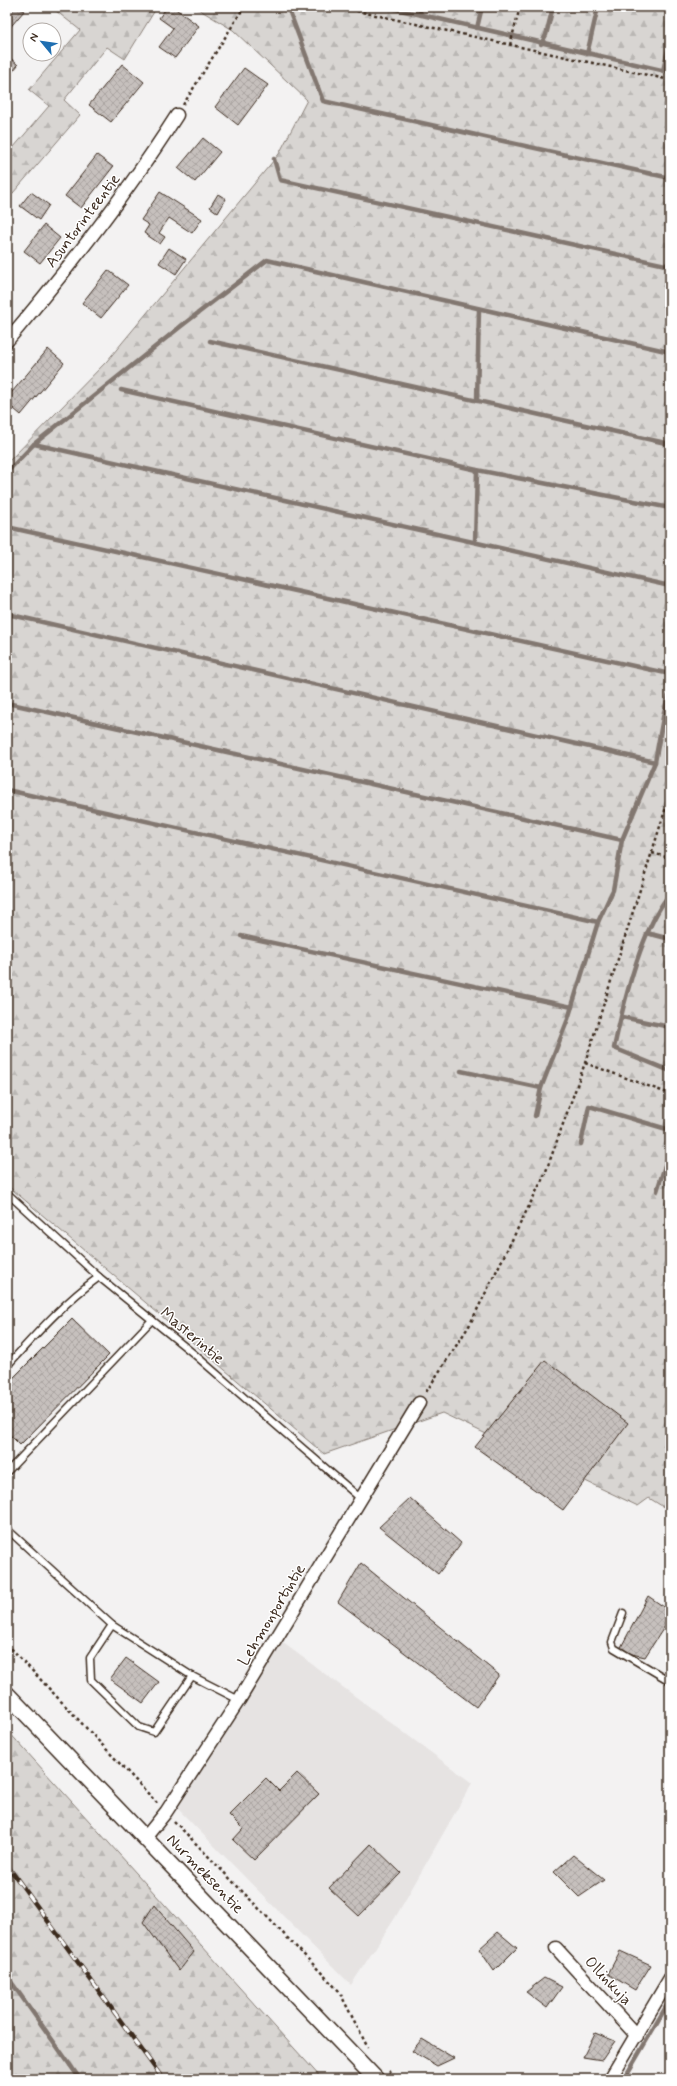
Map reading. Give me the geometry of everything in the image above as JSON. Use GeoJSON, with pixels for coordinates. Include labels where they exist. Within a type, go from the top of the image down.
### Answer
{"type":"FeatureCollection","features":[{"type":"Feature","properties":{"kind":"street","name":"Asuntorinteentie"},"geometry":{"type":"LineString","coordinates":[[7,341],[66,272],[144,166],[177,115]]}},
{"type":"Feature","properties":{"kind":"street","name":"Lehmonportintie"},"geometry":{"type":"LineString","coordinates":[[145,1838],[166,1812],[240,1700],[360,1498],[419,1403]]}},
{"type":"Feature","properties":{"kind":"street","name":"Nurmeksentie"},"geometry":{"type":"LineString","coordinates":[[7,1694],[376,2079]]}},
{"type":"Feature","properties":{"kind":"street","name":"Ollinkuja"},"geometry":{"type":"LineString","coordinates":[[556,1948],[637,2036]]}},
{"type":"Feature","properties":{"kind":"street"},"geometry":{"type":"LineString","coordinates":[[610,2079],[637,2036],[670,1978]]}},
{"type":"Feature","properties":{"kind":"lane","name":"Masterintie"},"geometry":{"type":"LineString","coordinates":[[7,1193],[99,1277],[129,1299],[194,1354],[360,1498]]}},
{"type":"Feature","properties":{"kind":"lane"},"geometry":{"type":"LineString","coordinates":[[7,1366],[46,1322],[81,1289],[99,1277]]}},
{"type":"Feature","properties":{"kind":"lane"},"geometry":{"type":"LineString","coordinates":[[7,1472],[152,1320]]}},
{"type":"Feature","properties":{"kind":"lane"},"geometry":{"type":"LineString","coordinates":[[7,1529],[112,1625],[192,1676],[240,1700]]}},
{"type":"Feature","properties":{"kind":"lane"},"geometry":{"type":"LineString","coordinates":[[623,1613],[612,1642],[614,1648],[670,1681]]}},
{"type":"Feature","properties":{"kind":"lane"},"geometry":{"type":"LineString","coordinates":[[112,1625],[90,1658],[91,1680],[139,1727],[154,1732],[192,1676]]}},
{"type":"Feature","properties":{"kind":"path"},"geometry":{"type":"LineString","coordinates":[[177,115],[244,7]]}},
{"type":"Feature","properties":{"kind":"path"},"geometry":{"type":"LineString","coordinates":[[339,7],[670,80]]}},
{"type":"Feature","properties":{"kind":"path"},"geometry":{"type":"LineString","coordinates":[[510,44],[520,7]]}},
{"type":"Feature","properties":{"kind":"path"},"geometry":{"type":"LineString","coordinates":[[419,1403],[469,1326],[541,1181],[585,1063],[670,795]]}},
{"type":"Feature","properties":{"kind":"path"},"geometry":{"type":"LineString","coordinates":[[652,853],[670,858]]}},
{"type":"Feature","properties":{"kind":"path"},"geometry":{"type":"LineString","coordinates":[[585,1063],[670,1094]]}},
{"type":"Feature","properties":{"kind":"path"},"geometry":{"type":"LineString","coordinates":[[7,1644],[154,1799]]}},
{"type":"Feature","properties":{"kind":"path"},"geometry":{"type":"LineString","coordinates":[[181,1827],[339,1991],[368,2048],[373,2054]]}},
{"type":"Feature","properties":{"kind":"path"},"geometry":{"type":"LineString","coordinates":[[387,2069],[397,2079]]}},
{"type":"Feature","properties":{"kind":"shaded area"},"geometry":{"type":"Polygon","coordinates":[[[282,1642],[472,1783],[395,1918],[351,1985],[177,1808],[282,1642]]]}},
{"type":"Feature","properties":{"kind":"green space"},"geometry":{"type":"Polygon","coordinates":[[[51,7],[157,7],[125,59],[107,47],[64,100],[80,115],[7,200],[7,155],[49,106],[29,90],[53,62],[62,62],[62,51],[80,30],[51,7]]]}},
{"type":"Feature","properties":{"kind":"green space"},"geometry":{"type":"Polygon","coordinates":[[[195,7],[670,7],[670,1511],[649,1498],[638,1506],[442,1413],[324,1454],[7,1185],[7,463],[107,361],[279,154],[307,100],[233,30],[195,7]]]}},
{"type":"Feature","properties":{"kind":"green space"},"geometry":{"type":"Polygon","coordinates":[[[7,1730],[322,2079],[7,2079],[7,1730]]]}},
{"type":"Feature","properties":{"kind":"building"},"geometry":{"type":"Polygon","coordinates":[[[7,7],[18,7],[24,11],[7,31],[7,7]]]}},
{"type":"Feature","properties":{"kind":"building"},"geometry":{"type":"Polygon","coordinates":[[[167,7],[173,7],[199,26],[175,58],[159,47],[173,28],[159,18],[167,7]]]}},
{"type":"Feature","properties":{"kind":"building"},"geometry":{"type":"Polygon","coordinates":[[[7,55],[18,65],[9,76],[7,74],[7,55]]]}},
{"type":"Feature","properties":{"kind":"building"},"geometry":{"type":"Polygon","coordinates":[[[122,64],[144,82],[111,122],[89,105],[122,64]]]}},
{"type":"Feature","properties":{"kind":"building"},"geometry":{"type":"Polygon","coordinates":[[[244,68],[268,85],[238,125],[215,107],[244,68]]]}},
{"type":"Feature","properties":{"kind":"building"},"geometry":{"type":"Polygon","coordinates":[[[203,138],[220,152],[195,182],[178,168],[203,138]]]}},
{"type":"Feature","properties":{"kind":"building"},"geometry":{"type":"Polygon","coordinates":[[[97,155],[113,167],[81,208],[65,196],[97,155]]]}},
{"type":"Feature","properties":{"kind":"building"},"geometry":{"type":"Polygon","coordinates":[[[31,192],[49,205],[39,220],[20,206],[31,192]]]}},
{"type":"Feature","properties":{"kind":"building"},"geometry":{"type":"Polygon","coordinates":[[[160,192],[202,219],[192,233],[169,218],[159,233],[165,237],[160,244],[144,233],[149,225],[141,220],[160,192]]]}},
{"type":"Feature","properties":{"kind":"building"},"geometry":{"type":"Polygon","coordinates":[[[218,194],[226,199],[218,213],[210,207],[218,194]]]}},
{"type":"Feature","properties":{"kind":"building"},"geometry":{"type":"Polygon","coordinates":[[[44,225],[60,238],[40,263],[24,251],[44,225]]]}},
{"type":"Feature","properties":{"kind":"building"},"geometry":{"type":"Polygon","coordinates":[[[169,248],[186,259],[176,274],[159,263],[169,248]]]}},
{"type":"Feature","properties":{"kind":"building"},"geometry":{"type":"Polygon","coordinates":[[[108,270],[128,285],[101,318],[82,303],[108,270]]]}},
{"type":"Feature","properties":{"kind":"building"},"geometry":{"type":"Polygon","coordinates":[[[48,349],[64,363],[21,415],[7,403],[7,398],[48,349]]]}},
{"type":"Feature","properties":{"kind":"building"},"geometry":{"type":"Polygon","coordinates":[[[72,1319],[109,1355],[20,1445],[7,1432],[7,1384],[72,1319]]]}},
{"type":"Feature","properties":{"kind":"building"},"geometry":{"type":"Polygon","coordinates":[[[545,1360],[628,1423],[563,1510],[475,1447],[545,1360]]]}},
{"type":"Feature","properties":{"kind":"building"},"geometry":{"type":"Polygon","coordinates":[[[410,1498],[461,1543],[438,1574],[379,1527],[410,1498]]]}},
{"type":"Feature","properties":{"kind":"building"},"geometry":{"type":"Polygon","coordinates":[[[361,1563],[499,1675],[476,1707],[338,1602],[361,1563]]]}},
{"type":"Feature","properties":{"kind":"building"},"geometry":{"type":"Polygon","coordinates":[[[648,1596],[670,1611],[670,1618],[645,1657],[619,1651],[648,1596]]]}},
{"type":"Feature","properties":{"kind":"building"},"geometry":{"type":"Polygon","coordinates":[[[126,1658],[159,1682],[143,1703],[110,1679],[126,1658]]]}},
{"type":"Feature","properties":{"kind":"building"},"geometry":{"type":"Polygon","coordinates":[[[297,1773],[319,1794],[254,1860],[233,1840],[243,1829],[229,1815],[266,1778],[279,1791],[297,1773]]]}},
{"type":"Feature","properties":{"kind":"building"},"geometry":{"type":"Polygon","coordinates":[[[371,1844],[401,1873],[359,1916],[329,1888],[371,1844]]]}},
{"type":"Feature","properties":{"kind":"building"},"geometry":{"type":"Polygon","coordinates":[[[573,1855],[604,1880],[579,1897],[554,1872],[573,1855]]]}},
{"type":"Feature","properties":{"kind":"building"},"geometry":{"type":"Polygon","coordinates":[[[154,1905],[194,1952],[179,1971],[143,1922],[154,1905]]]}},
{"type":"Feature","properties":{"kind":"building"},"geometry":{"type":"Polygon","coordinates":[[[498,1932],[517,1948],[494,1971],[479,1949],[498,1932]]]}},
{"type":"Feature","properties":{"kind":"building"},"geometry":{"type":"Polygon","coordinates":[[[620,1951],[651,1965],[635,1990],[608,1974],[620,1951]]]}},
{"type":"Feature","properties":{"kind":"building"},"geometry":{"type":"Polygon","coordinates":[[[544,1978],[562,1987],[547,2008],[526,1992],[544,1978]]]}},
{"type":"Feature","properties":{"kind":"building"},"geometry":{"type":"Polygon","coordinates":[[[595,2033],[615,2041],[602,2060],[583,2057],[595,2033]]]}},
{"type":"Feature","properties":{"kind":"building"},"geometry":{"type":"Polygon","coordinates":[[[422,2039],[454,2058],[437,2066],[412,2051],[422,2039]]]}},
{"type":"Feature","properties":{"kind":"waterway"},"geometry":{"type":"LineString","coordinates":[[387,7],[670,72]]}},
{"type":"Feature","properties":{"kind":"waterway"},"geometry":{"type":"LineString","coordinates":[[419,7],[421,15]]}},
{"type":"Feature","properties":{"kind":"waterway"},"geometry":{"type":"LineString","coordinates":[[477,28],[482,7]]}},
{"type":"Feature","properties":{"kind":"waterway"},"geometry":{"type":"LineString","coordinates":[[541,44],[546,35],[553,7]]}},
{"type":"Feature","properties":{"kind":"waterway"},"geometry":{"type":"LineString","coordinates":[[587,54],[598,7]]}},
{"type":"Feature","properties":{"kind":"waterway"},"geometry":{"type":"LineString","coordinates":[[289,10],[323,101],[670,178]]}},
{"type":"Feature","properties":{"kind":"waterway"},"geometry":{"type":"LineString","coordinates":[[663,71],[670,40]]}},
{"type":"Feature","properties":{"kind":"waterway"},"geometry":{"type":"LineString","coordinates":[[274,159],[280,180],[670,266]]}},
{"type":"Feature","properties":{"kind":"waterway"},"geometry":{"type":"LineString","coordinates":[[7,472],[34,444],[180,327],[267,260],[670,352]]}},
{"type":"Feature","properties":{"kind":"waterway"},"geometry":{"type":"LineString","coordinates":[[477,401],[479,309]]}},
{"type":"Feature","properties":{"kind":"waterway"},"geometry":{"type":"LineString","coordinates":[[210,341],[670,444]]}},
{"type":"Feature","properties":{"kind":"waterway"},"geometry":{"type":"LineString","coordinates":[[121,390],[477,470],[670,508]]}},
{"type":"Feature","properties":{"kind":"waterway"},"geometry":{"type":"LineString","coordinates":[[34,444],[670,586]]}},
{"type":"Feature","properties":{"kind":"waterway"},"geometry":{"type":"LineString","coordinates":[[475,542],[477,470]]}},
{"type":"Feature","properties":{"kind":"waterway"},"geometry":{"type":"LineString","coordinates":[[7,527],[670,674]]}},
{"type":"Feature","properties":{"kind":"waterway"},"geometry":{"type":"LineString","coordinates":[[7,614],[655,762]]}},
{"type":"Feature","properties":{"kind":"waterway"},"geometry":{"type":"LineString","coordinates":[[535,1116],[541,1088],[568,1019],[598,922],[613,890],[622,840],[655,762],[664,712],[670,691]]}},
{"type":"Feature","properties":{"kind":"waterway"},"geometry":{"type":"LineString","coordinates":[[7,703],[622,840]]}},
{"type":"Feature","properties":{"kind":"waterway"},"geometry":{"type":"LineString","coordinates":[[7,790],[598,922]]}},
{"type":"Feature","properties":{"kind":"waterway"},"geometry":{"type":"LineString","coordinates":[[670,894],[660,908],[642,946],[628,989],[614,1048],[670,1071]]}},
{"type":"Feature","properties":{"kind":"waterway"},"geometry":{"type":"LineString","coordinates":[[647,933],[670,939]]}},
{"type":"Feature","properties":{"kind":"waterway"},"geometry":{"type":"LineString","coordinates":[[241,936],[572,1007]]}},
{"type":"Feature","properties":{"kind":"waterway"},"geometry":{"type":"LineString","coordinates":[[622,1017],[670,1027]]}},
{"type":"Feature","properties":{"kind":"waterway"},"geometry":{"type":"LineString","coordinates":[[461,1071],[541,1088]]}},
{"type":"Feature","properties":{"kind":"waterway"},"geometry":{"type":"LineString","coordinates":[[581,1144],[589,1106],[670,1130]]}},
{"type":"Feature","properties":{"kind":"waterway"},"geometry":{"type":"LineString","coordinates":[[657,1191],[670,1150]]}},
{"type":"Feature","properties":{"kind":"waterway"},"geometry":{"type":"LineString","coordinates":[[7,1976],[80,2079]]}},
{"type":"Feature","properties":{"kind":"waterway"},"geometry":{"type":"LineString","coordinates":[[624,2079],[670,2000]]}},
{"type":"Feature","properties":{"kind":"railway"},"geometry":{"type":"LineString","coordinates":[[7,1865],[163,2079]]}}]}
